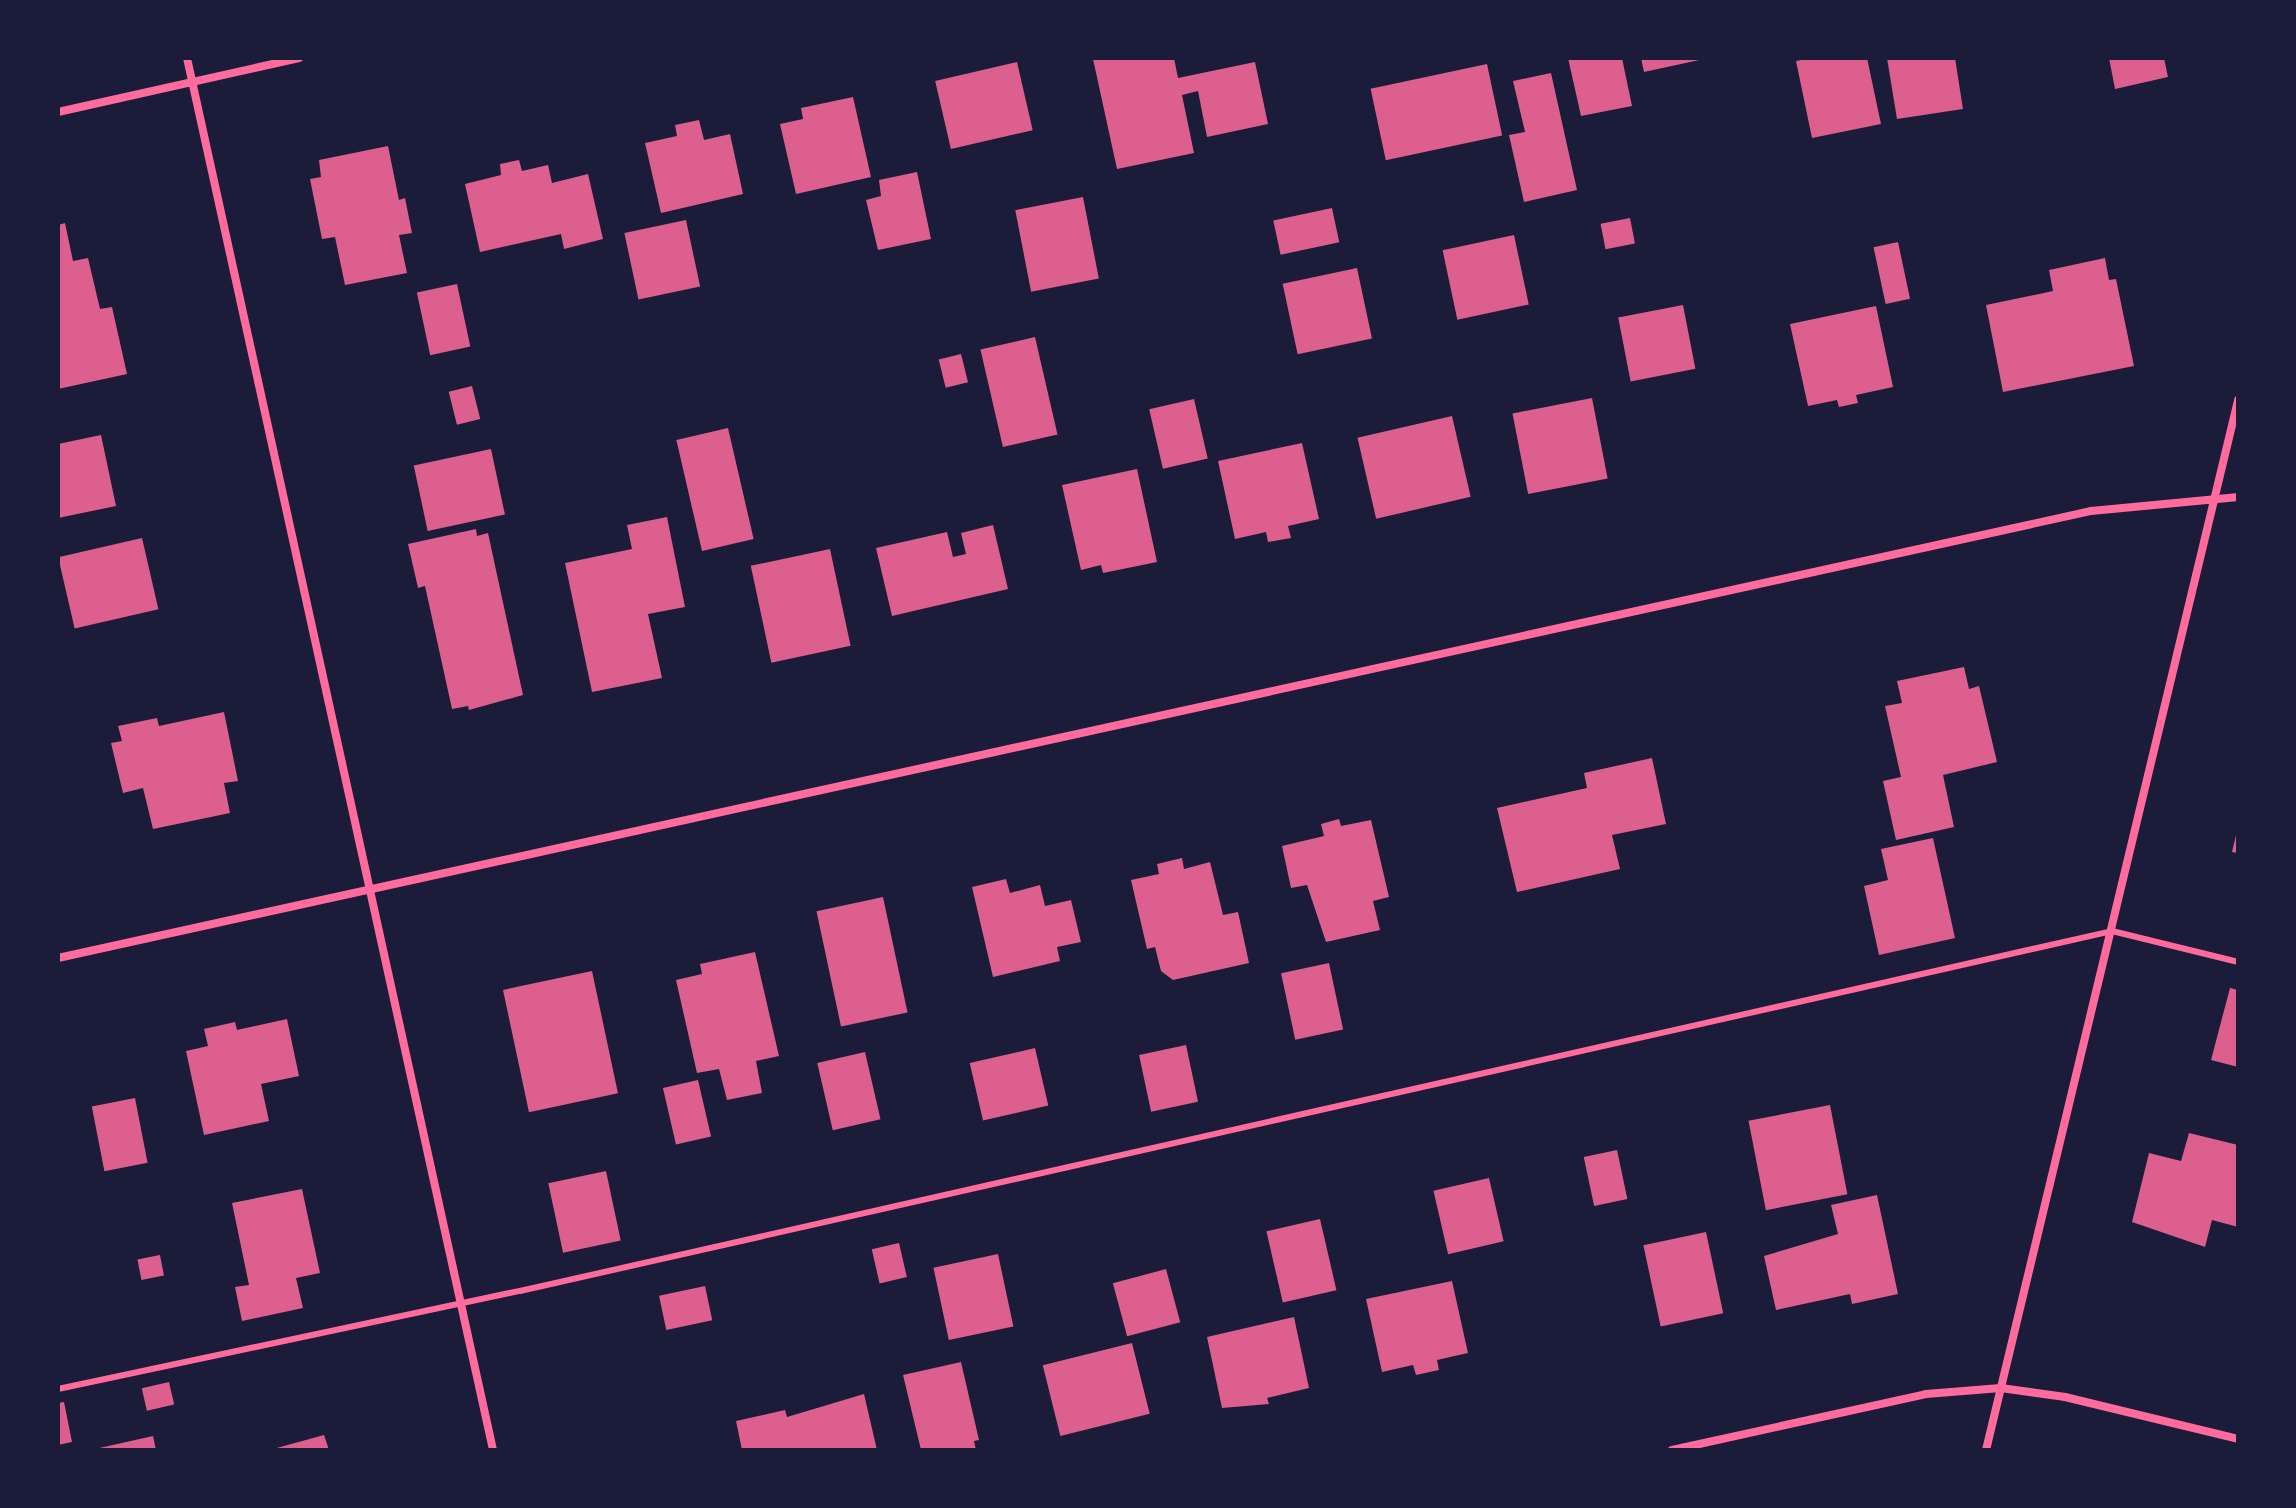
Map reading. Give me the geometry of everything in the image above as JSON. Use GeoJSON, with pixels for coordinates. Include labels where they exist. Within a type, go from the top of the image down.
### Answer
{"type":"FeatureCollection","features":[{"type":"Feature","properties":{"kind":"street"},"geometry":{"type":"LineString","coordinates":[[187,58],[493,1450]]}},
{"type":"Feature","properties":{"kind":"street"},"geometry":{"type":"LineString","coordinates":[[58,112],[299,58]]}},
{"type":"Feature","properties":{"kind":"street"},"geometry":{"type":"LineString","coordinates":[[1986,1450],[2238,400]]}},
{"type":"Feature","properties":{"kind":"street"},"geometry":{"type":"LineString","coordinates":[[58,958],[2091,511],[2215,496],[2238,497]]}},
{"type":"Feature","properties":{"kind":"street"},"geometry":{"type":"LineString","coordinates":[[1672,1450],[1926,1394],[2001,1388],[2065,1397],[2238,1439]]}},
{"type":"Feature","properties":{"kind":"lane"},"geometry":{"type":"LineString","coordinates":[[58,1389],[461,1304],[2112,931],[2238,962]]}},
{"type":"Feature","properties":{"kind":"building"},"geometry":{"type":"Polygon","coordinates":[[[1174,58],[1178,78],[1255,62],[1268,124],[1207,137],[1198,91],[1182,95],[1194,153],[1117,169],[1093,59],[1174,58]]]}},
{"type":"Feature","properties":{"kind":"building"},"geometry":{"type":"Polygon","coordinates":[[[1568,58],[1622,58],[1632,106],[1581,116],[1568,58]]]}},
{"type":"Feature","properties":{"kind":"building"},"geometry":{"type":"Polygon","coordinates":[[[1641,58],[1704,58],[1704,59],[1644,72],[1641,58]]]}},
{"type":"Feature","properties":{"kind":"building"},"geometry":{"type":"Polygon","coordinates":[[[1867,58],[1881,124],[1812,138],[1796,61],[1867,58]]]}},
{"type":"Feature","properties":{"kind":"building"},"geometry":{"type":"Polygon","coordinates":[[[1887,58],[1955,58],[1963,109],[1897,119],[1887,58]]]}},
{"type":"Feature","properties":{"kind":"building"},"geometry":{"type":"Polygon","coordinates":[[[2109,58],[2164,58],[2168,77],[2115,89],[2109,58]]]}},
{"type":"Feature","properties":{"kind":"building"},"geometry":{"type":"Polygon","coordinates":[[[1017,62],[1033,130],[951,149],[935,81],[1017,62]]]}},
{"type":"Feature","properties":{"kind":"building"},"geometry":{"type":"Polygon","coordinates":[[[1487,64],[1502,135],[1386,160],[1371,89],[1487,64]]]}},
{"type":"Feature","properties":{"kind":"building"},"geometry":{"type":"Polygon","coordinates":[[[1551,73],[1577,190],[1524,202],[1509,135],[1525,132],[1513,81],[1551,73]]]}},
{"type":"Feature","properties":{"kind":"building"},"geometry":{"type":"Polygon","coordinates":[[[853,97],[871,177],[796,194],[780,124],[803,119],[801,108],[853,97]]]}},
{"type":"Feature","properties":{"kind":"building"},"geometry":{"type":"Polygon","coordinates":[[[699,120],[704,140],[730,134],[743,194],[661,213],[645,143],[677,136],[675,125],[699,120]]]}},
{"type":"Feature","properties":{"kind":"building"},"geometry":{"type":"Polygon","coordinates":[[[388,146],[399,200],[405,198],[412,233],[399,235],[407,273],[345,285],[335,237],[322,239],[310,179],[321,177],[319,160],[388,146]]]}},
{"type":"Feature","properties":{"kind":"building"},"geometry":{"type":"Polygon","coordinates":[[[519,160],[522,171],[548,165],[552,183],[588,174],[603,239],[564,249],[561,234],[480,252],[465,184],[501,175],[500,164],[519,160]]]}},
{"type":"Feature","properties":{"kind":"building"},"geometry":{"type":"Polygon","coordinates":[[[917,172],[931,239],[878,250],[866,200],[881,196],[879,180],[917,172]]]}},
{"type":"Feature","properties":{"kind":"building"},"geometry":{"type":"Polygon","coordinates":[[[1083,197],[1099,278],[1031,292],[1015,210],[1083,197]]]}},
{"type":"Feature","properties":{"kind":"building"},"geometry":{"type":"Polygon","coordinates":[[[1332,208],[1339,242],[1281,255],[1273,220],[1332,208]]]}},
{"type":"Feature","properties":{"kind":"building"},"geometry":{"type":"Polygon","coordinates":[[[1630,218],[1635,244],[1606,249],[1601,224],[1630,218]]]}},
{"type":"Feature","properties":{"kind":"building"},"geometry":{"type":"Polygon","coordinates":[[[686,220],[700,287],[639,300],[624,233],[686,220]]]}},
{"type":"Feature","properties":{"kind":"building"},"geometry":{"type":"Polygon","coordinates":[[[65,223],[73,261],[88,258],[100,309],[112,307],[127,374],[58,389],[58,225],[65,223]]]}},
{"type":"Feature","properties":{"kind":"building"},"geometry":{"type":"Polygon","coordinates":[[[1514,235],[1529,304],[1457,320],[1443,250],[1514,235]]]}},
{"type":"Feature","properties":{"kind":"building"},"geometry":{"type":"Polygon","coordinates":[[[1898,242],[1910,299],[1886,304],[1874,247],[1898,242]]]}},
{"type":"Feature","properties":{"kind":"building"},"geometry":{"type":"Polygon","coordinates":[[[2105,258],[2109,280],[2116,279],[2134,366],[2003,392],[1986,305],[2053,291],[2049,270],[2105,258]]]}},
{"type":"Feature","properties":{"kind":"building"},"geometry":{"type":"Polygon","coordinates":[[[1357,268],[1372,338],[1298,354],[1283,284],[1357,268]]]}},
{"type":"Feature","properties":{"kind":"building"},"geometry":{"type":"Polygon","coordinates":[[[457,284],[470,347],[430,355],[417,293],[457,284]]]}},
{"type":"Feature","properties":{"kind":"building"},"geometry":{"type":"Polygon","coordinates":[[[1683,305],[1695,369],[1631,381],[1618,318],[1683,305]]]}},
{"type":"Feature","properties":{"kind":"building"},"geometry":{"type":"Polygon","coordinates":[[[1876,306],[1893,387],[1856,395],[1858,403],[1839,407],[1837,400],[1808,406],[1790,324],[1876,306]]]}},
{"type":"Feature","properties":{"kind":"building"},"geometry":{"type":"Polygon","coordinates":[[[1035,337],[1057,434],[1003,447],[980,350],[1035,337]]]}},
{"type":"Feature","properties":{"kind":"building"},"geometry":{"type":"Polygon","coordinates":[[[961,354],[968,382],[946,388],[939,360],[961,354]]]}},
{"type":"Feature","properties":{"kind":"building"},"geometry":{"type":"Polygon","coordinates":[[[472,386],[480,419],[457,425],[449,392],[472,386]]]}},
{"type":"Feature","properties":{"kind":"building"},"geometry":{"type":"Polygon","coordinates":[[[1592,398],[1608,478],[1528,494],[1512,413],[1592,398]]]}},
{"type":"Feature","properties":{"kind":"building"},"geometry":{"type":"Polygon","coordinates":[[[1194,399],[1208,458],[1163,469],[1149,409],[1194,399]]]}},
{"type":"Feature","properties":{"kind":"building"},"geometry":{"type":"Polygon","coordinates":[[[1452,416],[1471,497],[1376,519],[1357,438],[1452,416]]]}},
{"type":"Feature","properties":{"kind":"building"},"geometry":{"type":"Polygon","coordinates":[[[728,428],[754,539],[702,551],[676,440],[728,428]]]}},
{"type":"Feature","properties":{"kind":"building"},"geometry":{"type":"Polygon","coordinates":[[[101,435],[116,506],[58,518],[58,444],[101,435]]]}},
{"type":"Feature","properties":{"kind":"building"},"geometry":{"type":"Polygon","coordinates":[[[1302,443],[1319,519],[1288,526],[1291,538],[1268,542],[1266,532],[1235,539],[1218,461],[1302,443]]]}},
{"type":"Feature","properties":{"kind":"building"},"geometry":{"type":"Polygon","coordinates":[[[491,449],[505,515],[428,531],[414,465],[491,449]]]}},
{"type":"Feature","properties":{"kind":"building"},"geometry":{"type":"Polygon","coordinates":[[[1137,469],[1157,562],[1103,573],[1101,565],[1081,570],[1062,485],[1137,469]]]}},
{"type":"Feature","properties":{"kind":"building"},"geometry":{"type":"Polygon","coordinates":[[[667,517],[685,607],[648,614],[662,678],[592,692],[565,563],[632,549],[627,525],[667,517]]]}},
{"type":"Feature","properties":{"kind":"building"},"geometry":{"type":"Polygon","coordinates":[[[993,525],[1008,589],[892,616],[876,548],[947,532],[953,557],[966,554],[961,533],[993,525]]]}},
{"type":"Feature","properties":{"kind":"building"},"geometry":{"type":"Polygon","coordinates":[[[476,529],[477,536],[488,533],[523,695],[469,710],[468,706],[452,709],[425,586],[418,588],[408,544],[476,529]]]}},
{"type":"Feature","properties":{"kind":"building"},"geometry":{"type":"Polygon","coordinates":[[[142,538],[158,609],[75,628],[58,557],[142,538]]]}},
{"type":"Feature","properties":{"kind":"building"},"geometry":{"type":"Polygon","coordinates":[[[830,549],[851,646],[771,663],[751,566],[830,549]]]}},
{"type":"Feature","properties":{"kind":"building"},"geometry":{"type":"Polygon","coordinates":[[[1964,667],[1969,689],[1979,686],[1997,762],[1943,775],[1954,827],[1896,840],[1883,781],[1901,777],[1885,706],[1902,703],[1897,681],[1964,667]]]}},
{"type":"Feature","properties":{"kind":"building"},"geometry":{"type":"Polygon","coordinates":[[[224,712],[238,781],[224,783],[230,813],[153,829],[143,788],[123,793],[111,743],[122,741],[118,726],[157,718],[159,726],[224,712]]]}},
{"type":"Feature","properties":{"kind":"building"},"geometry":{"type":"Polygon","coordinates":[[[1652,758],[1666,824],[1612,835],[1620,869],[1517,892],[1497,808],[1587,788],[1584,773],[1652,758]]]}},
{"type":"Feature","properties":{"kind":"building"},"geometry":{"type":"Polygon","coordinates":[[[1339,819],[1341,826],[1371,820],[1389,897],[1373,901],[1380,930],[1326,942],[1307,885],[1291,888],[1282,846],[1324,836],[1321,824],[1339,819]]]}},
{"type":"Feature","properties":{"kind":"building"},"geometry":{"type":"Polygon","coordinates":[[[2238,831],[2238,853],[2232,852],[2238,831]]]}},
{"type":"Feature","properties":{"kind":"building"},"geometry":{"type":"Polygon","coordinates":[[[1933,838],[1955,938],[1879,955],[1864,886],[1888,880],[1881,849],[1933,838]]]}},
{"type":"Feature","properties":{"kind":"building"},"geometry":{"type":"Polygon","coordinates":[[[1182,858],[1184,869],[1210,862],[1223,915],[1238,912],[1249,963],[1173,980],[1161,971],[1155,947],[1147,949],[1131,880],[1159,874],[1157,864],[1182,858]]]}},
{"type":"Feature","properties":{"kind":"building"},"geometry":{"type":"Polygon","coordinates":[[[1006,879],[1010,893],[1040,885],[1045,906],[1071,900],[1081,942],[1057,947],[1060,961],[993,977],[972,887],[1006,879]]]}},
{"type":"Feature","properties":{"kind":"building"},"geometry":{"type":"Polygon","coordinates":[[[883,897],[908,1012],[841,1027],[816,911],[883,897]]]}},
{"type":"Feature","properties":{"kind":"building"},"geometry":{"type":"Polygon","coordinates":[[[755,952],[779,1056],[756,1061],[762,1093],[727,1100],[719,1069],[697,1073],[676,980],[702,974],[700,964],[755,952]]]}},
{"type":"Feature","properties":{"kind":"building"},"geometry":{"type":"Polygon","coordinates":[[[1329,963],[1343,1030],[1295,1040],[1281,973],[1329,963]]]}},
{"type":"Feature","properties":{"kind":"building"},"geometry":{"type":"Polygon","coordinates":[[[592,971],[618,1093],[529,1112],[503,990],[592,971]]]}},
{"type":"Feature","properties":{"kind":"building"},"geometry":{"type":"Polygon","coordinates":[[[2230,988],[2238,990],[2238,1067],[2211,1060],[2230,988]]]}},
{"type":"Feature","properties":{"kind":"building"},"geometry":{"type":"Polygon","coordinates":[[[287,1019],[299,1076],[261,1084],[269,1121],[204,1135],[186,1051],[208,1046],[204,1029],[235,1022],[237,1030],[287,1019]]]}},
{"type":"Feature","properties":{"kind":"building"},"geometry":{"type":"Polygon","coordinates":[[[1186,1045],[1198,1102],[1151,1112],[1139,1055],[1186,1045]]]}},
{"type":"Feature","properties":{"kind":"building"},"geometry":{"type":"Polygon","coordinates":[[[1035,1048],[1048,1105],[983,1121],[970,1063],[1035,1048]]]}},
{"type":"Feature","properties":{"kind":"building"},"geometry":{"type":"Polygon","coordinates":[[[865,1052],[881,1119],[833,1130],[817,1063],[865,1052]]]}},
{"type":"Feature","properties":{"kind":"building"},"geometry":{"type":"Polygon","coordinates":[[[698,1080],[711,1137],[676,1145],[663,1088],[698,1080]]]}},
{"type":"Feature","properties":{"kind":"building"},"geometry":{"type":"Polygon","coordinates":[[[135,1098],[148,1163],[104,1171],[92,1106],[135,1098]]]}},
{"type":"Feature","properties":{"kind":"building"},"geometry":{"type":"Polygon","coordinates":[[[1830,1105],[1847,1194],[1766,1210],[1749,1121],[1830,1105]]]}},
{"type":"Feature","properties":{"kind":"building"},"geometry":{"type":"Polygon","coordinates":[[[2189,1133],[2238,1145],[2238,1227],[2212,1220],[2205,1247],[2132,1222],[2149,1153],[2181,1161],[2189,1133]]]}},
{"type":"Feature","properties":{"kind":"building"},"geometry":{"type":"Polygon","coordinates":[[[1617,1150],[1627,1199],[1594,1206],[1584,1157],[1617,1150]]]}},
{"type":"Feature","properties":{"kind":"building"},"geometry":{"type":"Polygon","coordinates":[[[606,1171],[621,1240],[563,1253],[548,1183],[606,1171]]]}},
{"type":"Feature","properties":{"kind":"building"},"geometry":{"type":"Polygon","coordinates":[[[1489,1178],[1504,1241],[1448,1254],[1433,1191],[1489,1178]]]}},
{"type":"Feature","properties":{"kind":"building"},"geometry":{"type":"Polygon","coordinates":[[[302,1189],[320,1273],[296,1278],[303,1308],[242,1321],[235,1287],[249,1285],[232,1203],[302,1189]]]}},
{"type":"Feature","properties":{"kind":"building"},"geometry":{"type":"Polygon","coordinates":[[[1877,1195],[1898,1294],[1852,1304],[1850,1294],[1776,1310],[1764,1256],[1838,1234],[1831,1205],[1877,1195]]]}},
{"type":"Feature","properties":{"kind":"building"},"geometry":{"type":"Polygon","coordinates":[[[1320,1219],[1336,1290],[1283,1303],[1266,1231],[1320,1219]]]}},
{"type":"Feature","properties":{"kind":"building"},"geometry":{"type":"Polygon","coordinates":[[[1706,1232],[1723,1313],[1661,1326],[1643,1245],[1706,1232]]]}},
{"type":"Feature","properties":{"kind":"building"},"geometry":{"type":"Polygon","coordinates":[[[899,1243],[907,1277],[880,1283],[872,1249],[899,1243]]]}},
{"type":"Feature","properties":{"kind":"building"},"geometry":{"type":"Polygon","coordinates":[[[998,1254],[1013,1326],[949,1340],[933,1268],[998,1254]]]}},
{"type":"Feature","properties":{"kind":"building"},"geometry":{"type":"Polygon","coordinates":[[[160,1255],[164,1276],[141,1280],[137,1259],[160,1255]]]}},
{"type":"Feature","properties":{"kind":"building"},"geometry":{"type":"Polygon","coordinates":[[[1166,1269],[1180,1322],[1127,1336],[1113,1283],[1166,1269]]]}},
{"type":"Feature","properties":{"kind":"building"},"geometry":{"type":"Polygon","coordinates":[[[1452,1281],[1468,1353],[1437,1360],[1439,1370],[1416,1375],[1413,1365],[1382,1372],[1366,1299],[1452,1281]]]}},
{"type":"Feature","properties":{"kind":"building"},"geometry":{"type":"Polygon","coordinates":[[[705,1286],[712,1320],[666,1330],[659,1296],[705,1286]]]}},
{"type":"Feature","properties":{"kind":"building"},"geometry":{"type":"Polygon","coordinates":[[[1294,1317],[1309,1388],[1267,1398],[1269,1404],[1222,1408],[1207,1337],[1294,1317]]]}},
{"type":"Feature","properties":{"kind":"building"},"geometry":{"type":"Polygon","coordinates":[[[1132,1343],[1150,1414],[1060,1436],[1043,1365],[1132,1343]]]}},
{"type":"Feature","properties":{"kind":"building"},"geometry":{"type":"Polygon","coordinates":[[[961,1362],[979,1440],[974,1441],[976,1450],[921,1450],[903,1375],[961,1362]]]}},
{"type":"Feature","properties":{"kind":"building"},"geometry":{"type":"Polygon","coordinates":[[[169,1382],[174,1404],[147,1411],[142,1388],[169,1382]]]}},
{"type":"Feature","properties":{"kind":"building"},"geometry":{"type":"Polygon","coordinates":[[[864,1394],[877,1450],[742,1450],[736,1421],[785,1410],[787,1417],[864,1394]]]}},
{"type":"Feature","properties":{"kind":"building"},"geometry":{"type":"Polygon","coordinates":[[[64,1402],[72,1442],[58,1445],[58,1403],[64,1402]]]}},
{"type":"Feature","properties":{"kind":"building"},"geometry":{"type":"Polygon","coordinates":[[[324,1435],[329,1450],[273,1450],[273,1449],[324,1435]]]}},
{"type":"Feature","properties":{"kind":"building"},"geometry":{"type":"Polygon","coordinates":[[[153,1436],[156,1450],[95,1449],[153,1436]]]}}]}
